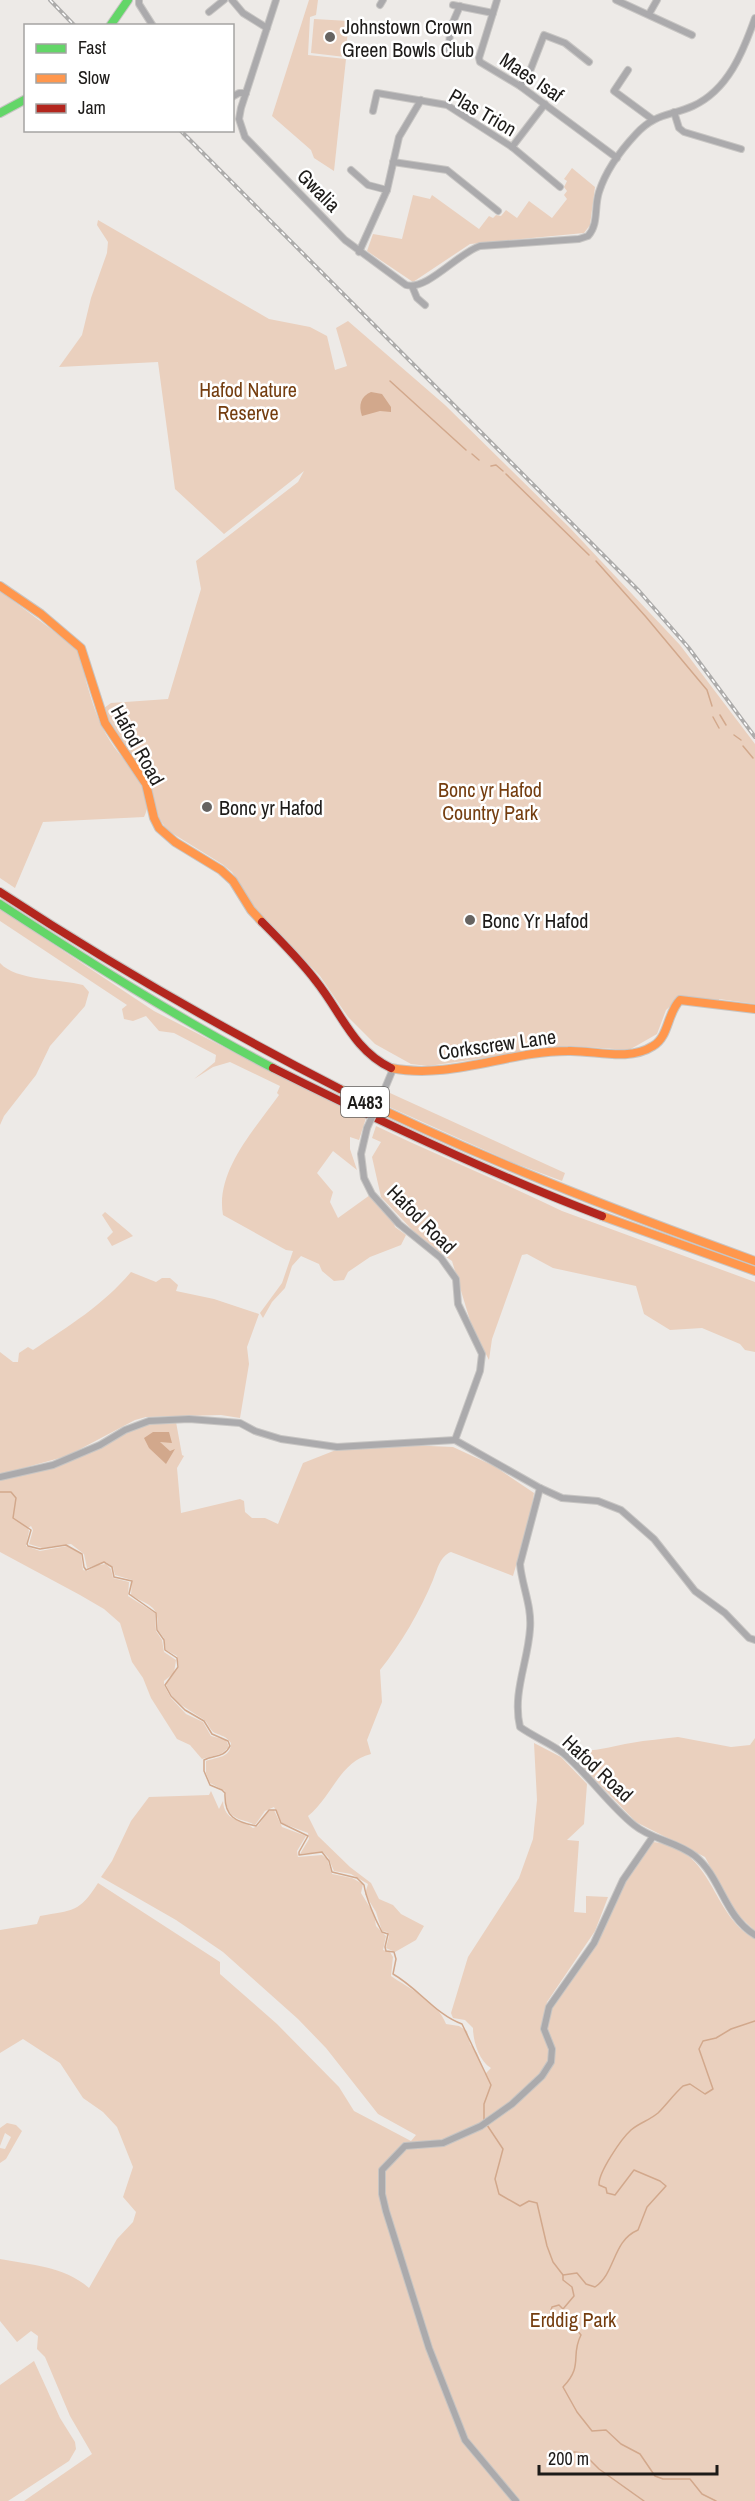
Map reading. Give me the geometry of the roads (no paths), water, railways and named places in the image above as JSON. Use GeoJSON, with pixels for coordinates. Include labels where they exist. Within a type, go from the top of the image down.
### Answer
{"type":"FeatureCollection","features":[{"type":"Feature","properties":{"kind":"main road"},"geometry":{"type":"LineString","coordinates":[[111,24],[128,0]]}},
{"type":"Feature","properties":{"kind":"main road"},"geometry":{"type":"LineString","coordinates":[[0,112],[24,100]]}},
{"type":"Feature","properties":{"kind":"main road","name":"Hafod Road"},"geometry":{"type":"LineString","coordinates":[[0,586],[41,614],[81,648],[85,655],[99,709],[109,731],[146,784],[153,818],[158,827],[177,843],[228,876],[254,914],[296,956],[314,978],[369,1056],[393,1069]]}},
{"type":"Feature","properties":{"kind":"main road","name":"A483"},"geometry":{"type":"LineString","coordinates":[[0,892],[166,997],[238,1038],[364,1101],[556,1187],[652,1225],[755,1261]]}},
{"type":"Feature","properties":{"kind":"main road","name":"A483"},"geometry":{"type":"LineString","coordinates":[[0,904],[134,990],[308,1085],[506,1178],[678,1245],[755,1271]]}},
{"type":"Feature","properties":{"kind":"main road","name":"Corkscrew Lane"},"geometry":{"type":"LineString","coordinates":[[393,1069],[410,1072],[424,1071],[558,1050],[623,1055],[659,1044],[664,1036],[669,1014],[680,1000],[755,1009]]}},
{"type":"Feature","properties":{"kind":"street"},"geometry":{"type":"LineString","coordinates":[[139,0],[139,4],[152,24]]}},
{"type":"Feature","properties":{"kind":"street"},"geometry":{"type":"LineString","coordinates":[[209,12],[224,0]]}},
{"type":"Feature","properties":{"kind":"street"},"geometry":{"type":"LineString","coordinates":[[232,0],[243,13],[267,28]]}},
{"type":"Feature","properties":{"kind":"street"},"geometry":{"type":"LineString","coordinates":[[240,125],[239,119],[246,93],[276,0]]}},
{"type":"Feature","properties":{"kind":"street","name":"Maes Isaf"},"geometry":{"type":"LineString","coordinates":[[497,0],[479,58],[480,62],[520,86],[617,158]]}},
{"type":"Feature","properties":{"kind":"street"},"geometry":{"type":"LineString","coordinates":[[616,0],[692,35]]}},
{"type":"Feature","properties":{"kind":"street"},"geometry":{"type":"LineString","coordinates":[[649,14],[657,0]]}},
{"type":"Feature","properties":{"kind":"street"},"geometry":{"type":"LineString","coordinates":[[449,51],[450,30],[457,6],[493,13]]}},
{"type":"Feature","properties":{"kind":"street"},"geometry":{"type":"LineString","coordinates":[[412,286],[422,284],[468,251],[480,246],[588,236],[592,231],[599,190],[617,158],[637,133],[652,119],[692,106],[720,87],[752,34],[755,18]]}},
{"type":"Feature","properties":{"kind":"street"},"geometry":{"type":"LineString","coordinates":[[520,86],[530,71],[544,35],[565,43],[589,62]]}},
{"type":"Feature","properties":{"kind":"street"},"geometry":{"type":"LineString","coordinates":[[628,70],[614,91],[652,119]]}},
{"type":"Feature","properties":{"kind":"street"},"geometry":{"type":"LineString","coordinates":[[234,96],[246,93]]}},
{"type":"Feature","properties":{"kind":"street","name":"Plas Trion"},"geometry":{"type":"LineString","coordinates":[[374,111],[376,93],[447,105],[512,147],[560,187]]}},
{"type":"Feature","properties":{"kind":"street"},"geometry":{"type":"LineString","coordinates":[[359,252],[387,190],[399,137],[421,100]]}},
{"type":"Feature","properties":{"kind":"street"},"geometry":{"type":"LineString","coordinates":[[512,147],[544,104]]}},
{"type":"Feature","properties":{"kind":"street"},"geometry":{"type":"LineString","coordinates":[[674,112],[679,128],[684,132],[741,149]]}},
{"type":"Feature","properties":{"kind":"street"},"geometry":{"type":"LineString","coordinates":[[234,123],[240,125]]}},
{"type":"Feature","properties":{"kind":"street","name":"Gwalia"},"geometry":{"type":"LineString","coordinates":[[240,125],[253,147],[359,252],[412,286],[417,298],[425,305]]}},
{"type":"Feature","properties":{"kind":"street"},"geometry":{"type":"LineString","coordinates":[[393,162],[447,170],[498,211]]}},
{"type":"Feature","properties":{"kind":"street"},"geometry":{"type":"LineString","coordinates":[[351,170],[368,185],[387,190]]}},
{"type":"Feature","properties":{"kind":"street","name":"Hafod Road"},"geometry":{"type":"LineString","coordinates":[[393,1069],[367,1128],[361,1154],[364,1178],[399,1224],[441,1258],[456,1279],[458,1304],[482,1354],[480,1371],[455,1440]]}},
{"type":"Feature","properties":{"kind":"street"},"geometry":{"type":"LineString","coordinates":[[0,1477],[53,1465],[100,1445],[125,1430],[149,1421],[189,1419],[240,1423],[255,1431],[280,1439],[337,1447],[455,1440],[562,1498],[598,1501],[621,1509],[654,1539],[695,1592],[725,1613],[749,1638],[755,1640]]}},
{"type":"Feature","properties":{"kind":"street","name":"Hafod Road"},"geometry":{"type":"LineString","coordinates":[[540,1488],[520,1564],[521,1576],[530,1606],[530,1630],[521,1670],[516,1712],[520,1727],[563,1754],[634,1825],[652,1838],[668,1842],[694,1855],[706,1867],[732,1913],[755,1935]]}},
{"type":"Feature","properties":{"kind":"street"},"geometry":{"type":"LineString","coordinates":[[516,2501],[465,2440],[429,2348],[382,2194],[382,2170],[405,2146],[443,2143],[482,2126],[512,2104],[534,2083],[550,2062],[552,2049],[544,2029],[549,2007],[594,1943],[623,1880],[652,1838]]}},
{"type":"Feature","properties":{"kind":"waterway"},"geometry":{"type":"LineString","coordinates":[[390,381],[466,450]]}},
{"type":"Feature","properties":{"kind":"waterway"},"geometry":{"type":"LineString","coordinates":[[472,454],[479,460]]}},
{"type":"Feature","properties":{"kind":"waterway"},"geometry":{"type":"LineString","coordinates":[[491,466],[496,465],[503,471]]}},
{"type":"Feature","properties":{"kind":"waterway"},"geometry":{"type":"LineString","coordinates":[[506,474],[589,555]]}},
{"type":"Feature","properties":{"kind":"waterway"},"geometry":{"type":"LineString","coordinates":[[596,561],[707,690],[712,706]]}},
{"type":"Feature","properties":{"kind":"waterway"},"geometry":{"type":"LineString","coordinates":[[720,715],[726,725]]}},
{"type":"Feature","properties":{"kind":"waterway"},"geometry":{"type":"LineString","coordinates":[[713,717],[719,728]]}},
{"type":"Feature","properties":{"kind":"waterway"},"geometry":{"type":"LineString","coordinates":[[734,735],[741,740]]}},
{"type":"Feature","properties":{"kind":"waterway"},"geometry":{"type":"LineString","coordinates":[[743,746],[753,758]]}},
{"type":"Feature","properties":{"kind":"waterway"},"geometry":{"type":"LineString","coordinates":[[0,1492],[11,1492],[16,1498],[13,1518],[31,1530],[28,1546],[40,1549],[66,1545],[82,1554],[86,1570],[104,1562],[112,1567],[114,1577],[132,1581],[129,1594],[156,1613],[157,1630],[164,1640],[165,1650],[177,1658],[178,1667],[165,1685],[171,1696],[185,1710],[204,1721],[212,1734],[228,1741],[230,1746],[222,1754],[204,1760],[204,1771],[210,1785],[225,1793],[229,1813],[243,1823],[256,1826],[269,1810],[276,1810],[281,1823],[308,1836],[299,1855],[322,1852],[329,1861],[332,1872],[357,1878],[364,1885],[379,1927],[382,1932],[388,1934],[386,1951],[394,1952],[396,1959],[393,1974],[411,1986],[435,2008],[462,2024],[491,2085],[484,2104],[484,2121]]}},
{"type":"Feature","properties":{"kind":"waterway"},"geometry":{"type":"LineString","coordinates":[[563,2275],[577,2273],[586,2284],[595,2287],[602,2281],[623,2242],[638,2230],[647,2207],[666,2186],[634,2170],[615,2195],[607,2193],[606,2188],[599,2185],[602,2173],[611,2156],[631,2130],[658,2113],[683,2086],[690,2084],[705,2094],[713,2089],[699,2049],[703,2041],[716,2038],[731,2029],[755,2021]]}},
{"type":"Feature","properties":{"kind":"waterway"},"geometry":{"type":"LineString","coordinates":[[487,2125],[503,2149],[495,2179],[499,2194],[520,2206],[529,2201],[537,2203],[553,2262],[563,2275],[563,2280],[572,2287],[574,2296],[563,2309],[559,2305],[552,2307],[550,2313],[573,2325],[581,2335],[576,2349],[573,2373],[563,2387],[577,2412],[592,2431],[606,2430],[621,2444],[640,2454],[655,2476],[663,2479],[690,2479],[702,2494],[716,2501]]}},
{"type":"Feature","properties":{"kind":"waterway"},"geometry":{"type":"LineString","coordinates":[[574,2452],[583,2453],[599,2469],[644,2501]]}},
{"type":"Feature","properties":{"kind":"railway"},"geometry":{"type":"LineString","coordinates":[[50,0],[73,24]]}},
{"type":"Feature","properties":{"kind":"railway"},"geometry":{"type":"LineString","coordinates":[[182,132],[639,591],[688,647],[755,737]]}},
{"type":"Feature","properties":{"kind":"place","name":"Johnstown Crown Green Bowls Club"},"geometry":{"type":"Point","coordinates":[330,37]}},
{"type":"Feature","properties":{"kind":"place","name":"Bonc yr Hafod"},"geometry":{"type":"Point","coordinates":[207,807]}},
{"type":"Feature","properties":{"kind":"place","name":"Bonc Yr Hafod"},"geometry":{"type":"Point","coordinates":[470,920]}},
{"type":"Feature","properties":{"kind":"park label","name":"Hafod Nature Reserve"},"geometry":{"type":"Point","coordinates":[248,400]}},
{"type":"Feature","properties":{"kind":"park label","name":"Bonc yr Hafod Country Park"},"geometry":{"type":"Point","coordinates":[490,800]}},
{"type":"Feature","properties":{"kind":"park label","name":"Erddig Park"},"geometry":{"type":"Point","coordinates":[573,2319]}}]}
